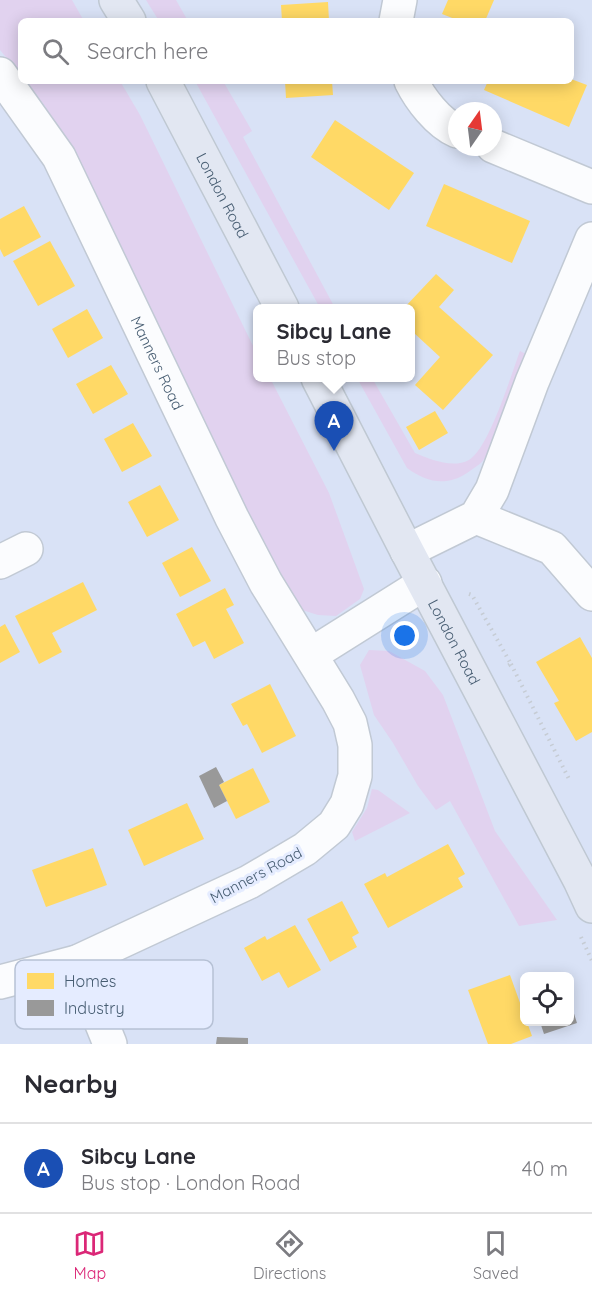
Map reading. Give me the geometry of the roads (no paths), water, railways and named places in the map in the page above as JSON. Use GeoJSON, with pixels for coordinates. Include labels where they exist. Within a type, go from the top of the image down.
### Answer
{"type":"FeatureCollection","features":[{"type":"Feature","properties":{"kind":"main road"},"geometry":{"type":"LineString","coordinates":[[116,0],[127,18]]}},
{"type":"Feature","properties":{"kind":"main road","name":"London Road"},"geometry":{"type":"LineString","coordinates":[[165,84],[279,304]]}},
{"type":"Feature","properties":{"kind":"main road","name":"London Road"},"geometry":{"type":"LineString","coordinates":[[320,382],[592,906]]}},
{"type":"Feature","properties":{"kind":"street"},"geometry":{"type":"LineString","coordinates":[[397,18],[400,0]]}},
{"type":"Feature","properties":{"kind":"street","name":"Manners Road"},"geometry":{"type":"LineString","coordinates":[[0,74],[59,157],[232,518],[266,583],[312,654],[350,723],[355,746],[355,776],[347,804],[334,825],[305,849],[249,882],[81,960]]}},
{"type":"Feature","properties":{"kind":"street"},"geometry":{"type":"LineString","coordinates":[[413,84],[448,126]]}},
{"type":"Feature","properties":{"kind":"street"},"geometry":{"type":"LineString","coordinates":[[502,150],[592,187]]}},
{"type":"Feature","properties":{"kind":"street"},"geometry":{"type":"LineString","coordinates":[[406,551],[476,517],[492,490],[532,382],[592,239]]}},
{"type":"Feature","properties":{"kind":"street"},"geometry":{"type":"LineString","coordinates":[[476,517],[552,548],[592,594]]}},
{"type":"Feature","properties":{"kind":"street"},"geometry":{"type":"LineString","coordinates":[[312,654],[425,583]]}},
{"type":"Feature","properties":{"kind":"street","name":"Manners Road"},"geometry":{"type":"LineString","coordinates":[[0,982],[15,978]]}},
{"type":"Feature","properties":{"kind":"street"},"geometry":{"type":"LineString","coordinates":[[104,1029],[110,1044]]}},
{"type":"Feature","properties":{"kind":"place","name":"Sibcy Lane"},"geometry":{"type":"Point","coordinates":[334,451]}}]}
